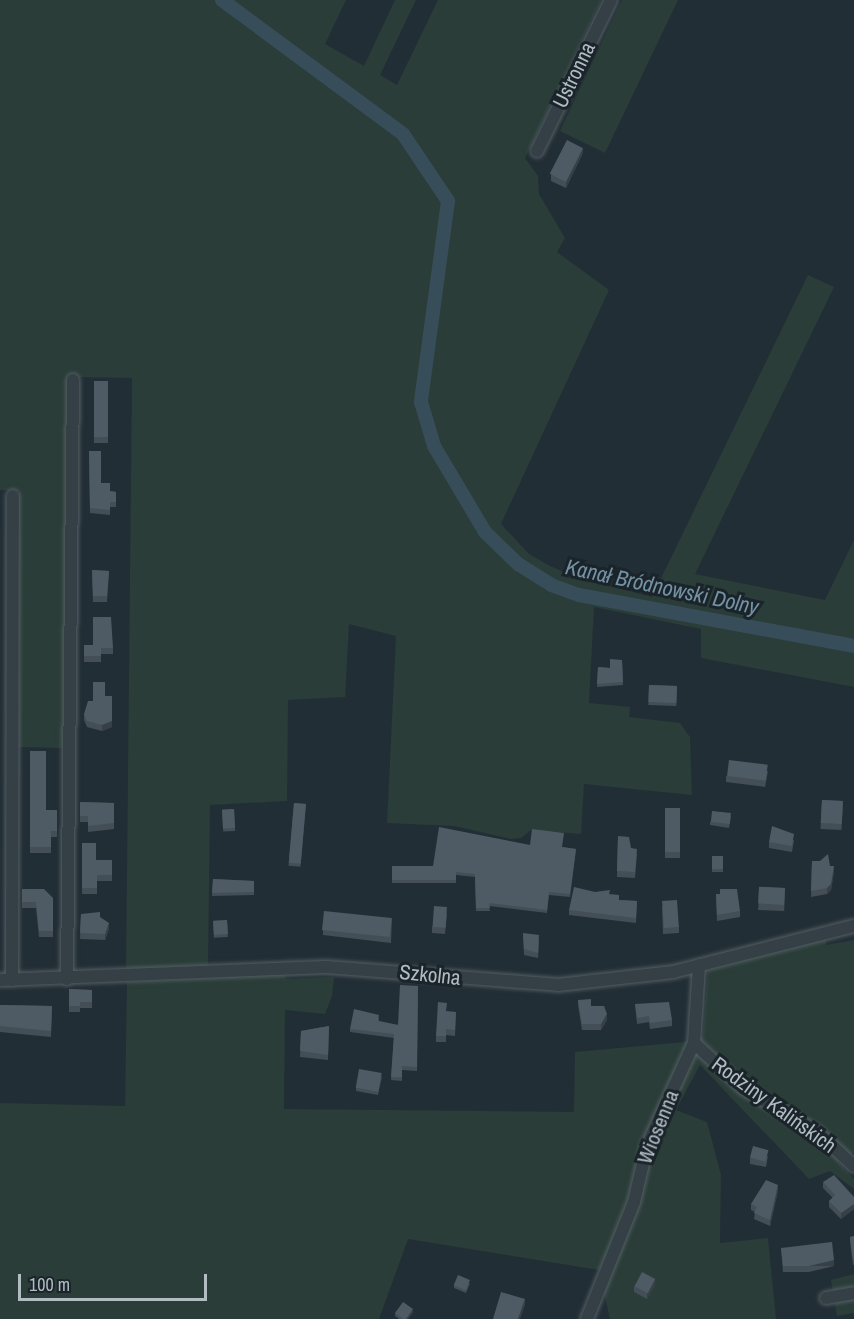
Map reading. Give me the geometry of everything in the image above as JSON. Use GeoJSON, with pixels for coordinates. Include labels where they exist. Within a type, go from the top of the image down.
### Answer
{"type":"FeatureCollection","features":[{"type":"Feature","properties":{"kind":"street","name":"Ustronna"},"geometry":{"type":"LineString","coordinates":[[537,151],[611,0]]}},
{"type":"Feature","properties":{"kind":"street"},"geometry":{"type":"LineString","coordinates":[[67,979],[73,380]]}},
{"type":"Feature","properties":{"kind":"street"},"geometry":{"type":"LineString","coordinates":[[6,980],[13,496]]}},
{"type":"Feature","properties":{"kind":"street","name":"Szkolna"},"geometry":{"type":"LineString","coordinates":[[6,980],[326,967],[558,985],[699,965],[854,926]]}},
{"type":"Feature","properties":{"kind":"street","name":"Wiosenna"},"geometry":{"type":"LineString","coordinates":[[586,1319],[634,1202],[647,1146],[694,1043],[699,965]]}},
{"type":"Feature","properties":{"kind":"street","name":"Rodziny Kalińskich"},"geometry":{"type":"LineString","coordinates":[[694,1043],[744,1088],[817,1132],[854,1166]]}},
{"type":"Feature","properties":{"kind":"street"},"geometry":{"type":"LineString","coordinates":[[826,1298],[854,1293]]}},
{"type":"Feature","properties":{"kind":"green space"},"geometry":{"type":"Polygon","coordinates":[[[0,0],[346,0],[325,44],[364,66],[395,0],[416,0],[380,75],[397,85],[438,0],[601,0],[525,158],[538,176],[539,194],[565,238],[557,252],[609,290],[501,524],[529,554],[550,566],[573,576],[652,597],[808,275],[834,287],[695,574],[825,600],[854,540],[854,687],[701,658],[701,629],[594,607],[589,703],[630,707],[629,717],[680,723],[690,737],[692,795],[584,784],[581,834],[531,830],[521,838],[511,839],[454,826],[387,823],[396,636],[349,624],[345,697],[288,700],[287,801],[210,805],[208,967],[126,971],[132,378],[69,377],[64,748],[17,747],[19,491],[0,490],[0,0]]]}},
{"type":"Feature","properties":{"kind":"green space"},"geometry":{"type":"Polygon","coordinates":[[[622,0],[678,0],[605,153],[560,131],[622,0]]]}},
{"type":"Feature","properties":{"kind":"green space"},"geometry":{"type":"Polygon","coordinates":[[[826,939],[826,945],[854,940],[854,1152],[838,1162],[854,1179],[854,1189],[830,1171],[809,1179],[700,1065],[676,1110],[707,1122],[721,1175],[720,1243],[768,1238],[776,1319],[610,1319],[599,1270],[408,1239],[379,1319],[0,1319],[0,1103],[125,1106],[127,982],[285,974],[286,979],[334,977],[332,996],[325,1014],[285,1010],[284,1109],[574,1112],[575,1052],[685,1042],[703,1037],[708,970],[826,939]]]}},
{"type":"Feature","properties":{"kind":"green space"},"geometry":{"type":"Polygon","coordinates":[[[854,1274],[854,1313],[837,1316],[831,1280],[854,1274]]]}},
{"type":"Feature","properties":{"kind":"building"},"geometry":{"type":"Polygon","coordinates":[[[567,140],[583,148],[566,182],[550,174],[567,140]]]}},
{"type":"Feature","properties":{"kind":"building"},"geometry":{"type":"Polygon","coordinates":[[[94,381],[108,381],[108,437],[94,437],[94,381]]]}},
{"type":"Feature","properties":{"kind":"building"},"geometry":{"type":"Polygon","coordinates":[[[89,451],[101,451],[101,483],[110,483],[110,491],[116,492],[116,502],[110,502],[110,510],[90,508],[89,451]]]}},
{"type":"Feature","properties":{"kind":"building"},"geometry":{"type":"Polygon","coordinates":[[[92,570],[109,571],[107,596],[93,596],[92,570]]]}},
{"type":"Feature","properties":{"kind":"building"},"geometry":{"type":"Polygon","coordinates":[[[93,617],[111,617],[113,648],[101,648],[101,656],[84,656],[84,645],[93,645],[93,617]]]}},
{"type":"Feature","properties":{"kind":"building"},"geometry":{"type":"Polygon","coordinates":[[[610,659],[622,660],[623,682],[597,684],[598,667],[610,668],[610,659]]]}},
{"type":"Feature","properties":{"kind":"building"},"geometry":{"type":"Polygon","coordinates":[[[93,682],[105,682],[105,696],[112,696],[112,721],[102,725],[87,721],[84,714],[88,701],[93,701],[93,682]]]}},
{"type":"Feature","properties":{"kind":"building"},"geometry":{"type":"Polygon","coordinates":[[[649,685],[677,686],[676,703],[648,702],[649,685]]]}},
{"type":"Feature","properties":{"kind":"building"},"geometry":{"type":"Polygon","coordinates":[[[30,751],[46,751],[46,810],[57,810],[57,831],[51,831],[51,847],[30,847],[30,751]]]}},
{"type":"Feature","properties":{"kind":"building"},"geometry":{"type":"Polygon","coordinates":[[[729,760],[768,765],[766,781],[727,776],[729,760]]]}},
{"type":"Feature","properties":{"kind":"building"},"geometry":{"type":"Polygon","coordinates":[[[822,800],[843,801],[842,824],[821,823],[822,800]]]}},
{"type":"Feature","properties":{"kind":"building"},"geometry":{"type":"Polygon","coordinates":[[[80,802],[114,803],[114,823],[88,826],[88,816],[80,816],[80,802]]]}},
{"type":"Feature","properties":{"kind":"building"},"geometry":{"type":"Polygon","coordinates":[[[294,803],[306,804],[301,864],[289,863],[294,803]]]}},
{"type":"Feature","properties":{"kind":"building"},"geometry":{"type":"Polygon","coordinates":[[[665,808],[680,808],[680,852],[665,852],[665,808]]]}},
{"type":"Feature","properties":{"kind":"building"},"geometry":{"type":"Polygon","coordinates":[[[234,809],[235,828],[223,829],[222,810],[234,809]]]}},
{"type":"Feature","properties":{"kind":"building"},"geometry":{"type":"Polygon","coordinates":[[[712,811],[731,813],[730,824],[711,822],[712,811]]]}},
{"type":"Feature","properties":{"kind":"building"},"geometry":{"type":"Polygon","coordinates":[[[772,826],[794,834],[792,846],[769,842],[772,826]]]}},
{"type":"Feature","properties":{"kind":"building"},"geometry":{"type":"Polygon","coordinates":[[[439,827],[530,845],[532,829],[564,833],[562,847],[576,849],[570,894],[549,892],[547,910],[489,903],[490,908],[476,908],[475,874],[456,872],[456,880],[392,880],[392,866],[433,866],[439,827]]]}},
{"type":"Feature","properties":{"kind":"building"},"geometry":{"type":"Polygon","coordinates":[[[618,836],[629,837],[631,848],[637,849],[635,872],[617,871],[618,836]]]}},
{"type":"Feature","properties":{"kind":"building"},"geometry":{"type":"Polygon","coordinates":[[[82,843],[96,843],[96,860],[112,860],[112,875],[97,875],[97,888],[82,888],[82,843]]]}},
{"type":"Feature","properties":{"kind":"building"},"geometry":{"type":"Polygon","coordinates":[[[828,854],[830,866],[834,866],[831,884],[827,888],[811,891],[812,861],[820,861],[828,854]]]}},
{"type":"Feature","properties":{"kind":"building"},"geometry":{"type":"Polygon","coordinates":[[[712,856],[723,856],[723,869],[712,869],[712,856]]]}},
{"type":"Feature","properties":{"kind":"building"},"geometry":{"type":"Polygon","coordinates":[[[213,879],[254,881],[254,892],[212,893],[213,879]]]}},
{"type":"Feature","properties":{"kind":"building"},"geometry":{"type":"Polygon","coordinates":[[[574,887],[595,892],[610,890],[609,894],[619,895],[619,900],[637,901],[636,918],[569,910],[574,887]]]}},
{"type":"Feature","properties":{"kind":"building"},"geometry":{"type":"Polygon","coordinates":[[[759,887],[785,888],[784,905],[758,904],[759,887]]]}},
{"type":"Feature","properties":{"kind":"building"},"geometry":{"type":"Polygon","coordinates":[[[22,889],[44,889],[53,898],[53,931],[39,931],[36,902],[22,902],[22,889]]]}},
{"type":"Feature","properties":{"kind":"building"},"geometry":{"type":"Polygon","coordinates":[[[720,889],[737,889],[740,911],[717,915],[716,894],[720,894],[720,889]]]}},
{"type":"Feature","properties":{"kind":"building"},"geometry":{"type":"Polygon","coordinates":[[[677,900],[679,927],[664,928],[662,901],[677,900]]]}},
{"type":"Feature","properties":{"kind":"building"},"geometry":{"type":"Polygon","coordinates":[[[434,906],[447,907],[446,928],[433,927],[434,906]]]}},
{"type":"Feature","properties":{"kind":"building"},"geometry":{"type":"Polygon","coordinates":[[[324,911],[392,918],[390,937],[322,930],[324,911]]]}},
{"type":"Feature","properties":{"kind":"building"},"geometry":{"type":"Polygon","coordinates":[[[100,912],[100,917],[109,923],[105,934],[80,933],[81,914],[100,912]]]}},
{"type":"Feature","properties":{"kind":"building"},"geometry":{"type":"Polygon","coordinates":[[[227,920],[228,934],[214,935],[213,921],[227,920]]]}},
{"type":"Feature","properties":{"kind":"building"},"geometry":{"type":"Polygon","coordinates":[[[523,933],[539,935],[538,953],[524,949],[523,933]]]}},
{"type":"Feature","properties":{"kind":"building"},"geometry":{"type":"Polygon","coordinates":[[[400,985],[418,986],[417,1067],[402,1066],[402,1077],[391,1077],[394,1034],[350,1029],[354,1009],[379,1015],[378,1021],[398,1025],[400,985]]]}},
{"type":"Feature","properties":{"kind":"building"},"geometry":{"type":"Polygon","coordinates":[[[69,989],[92,990],[92,1002],[80,1002],[80,1006],[69,1006],[69,989]]]}},
{"type":"Feature","properties":{"kind":"building"},"geometry":{"type":"Polygon","coordinates":[[[591,999],[591,1006],[604,1006],[607,1014],[601,1024],[582,1024],[578,1000],[591,999]]]}},
{"type":"Feature","properties":{"kind":"building"},"geometry":{"type":"Polygon","coordinates":[[[438,1002],[447,1003],[446,1011],[456,1012],[455,1030],[446,1029],[446,1036],[436,1036],[438,1002]]]}},
{"type":"Feature","properties":{"kind":"building"},"geometry":{"type":"Polygon","coordinates":[[[669,1002],[672,1020],[650,1023],[649,1016],[637,1018],[635,1004],[669,1002]]]}},
{"type":"Feature","properties":{"kind":"building"},"geometry":{"type":"Polygon","coordinates":[[[0,1005],[52,1006],[51,1031],[0,1026],[0,1005]]]}},
{"type":"Feature","properties":{"kind":"building"},"geometry":{"type":"Polygon","coordinates":[[[329,1026],[328,1055],[300,1051],[301,1031],[329,1026]]]}},
{"type":"Feature","properties":{"kind":"building"},"geometry":{"type":"Polygon","coordinates":[[[359,1069],[382,1073],[378,1092],[356,1088],[359,1069]]]}},
{"type":"Feature","properties":{"kind":"building"},"geometry":{"type":"Polygon","coordinates":[[[753,1146],[768,1150],[765,1162],[750,1158],[753,1146]]]}},
{"type":"Feature","properties":{"kind":"building"},"geometry":{"type":"Polygon","coordinates":[[[834,1175],[854,1197],[854,1204],[841,1213],[829,1201],[835,1195],[823,1182],[834,1175]]]}},
{"type":"Feature","properties":{"kind":"building"},"geometry":{"type":"Polygon","coordinates":[[[766,1180],[778,1185],[770,1220],[754,1213],[757,1207],[751,1204],[766,1180]]]}},
{"type":"Feature","properties":{"kind":"building"},"geometry":{"type":"Polygon","coordinates":[[[854,1236],[854,1259],[853,1259],[850,1237],[854,1236]]]}},
{"type":"Feature","properties":{"kind":"building"},"geometry":{"type":"Polygon","coordinates":[[[832,1242],[834,1260],[809,1266],[783,1266],[781,1248],[832,1242]]]}},
{"type":"Feature","properties":{"kind":"building"},"geometry":{"type":"Polygon","coordinates":[[[642,1272],[655,1279],[648,1293],[634,1286],[642,1272]]]}},
{"type":"Feature","properties":{"kind":"building"},"geometry":{"type":"Polygon","coordinates":[[[458,1275],[470,1280],[466,1290],[454,1285],[458,1275]]]}},
{"type":"Feature","properties":{"kind":"building"},"geometry":{"type":"Polygon","coordinates":[[[501,1292],[525,1299],[518,1319],[493,1319],[501,1292]]]}},
{"type":"Feature","properties":{"kind":"building"},"geometry":{"type":"Polygon","coordinates":[[[403,1302],[413,1309],[406,1319],[395,1313],[403,1302]]]}},
{"type":"Feature","properties":{"kind":"waterway","name":"Kanał Bródnowski Dolny"},"geometry":{"type":"LineString","coordinates":[[222,0],[403,134],[448,201],[421,402],[434,446],[485,532],[518,564],[551,585],[579,595],[854,646]]}}]}
